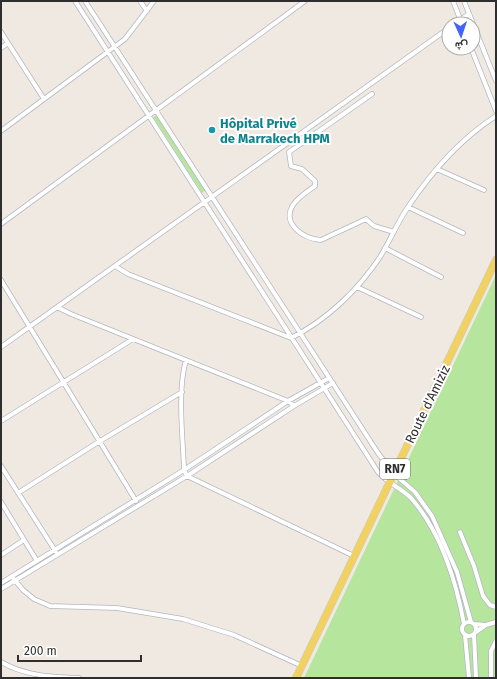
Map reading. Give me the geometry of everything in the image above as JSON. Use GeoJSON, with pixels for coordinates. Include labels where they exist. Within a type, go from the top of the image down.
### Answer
{"type":"FeatureCollection","features":[{"type":"Feature","properties":{"kind":"main road","name":"Route d'Amiziz"},"geometry":{"type":"LineString","coordinates":[[296,678],[496,260]]}},
{"type":"Feature","properties":{"kind":"street"},"geometry":{"type":"LineString","coordinates":[[75,1],[259,290],[325,388],[378,472],[411,498],[426,519],[435,537],[454,586],[464,624],[462,628],[465,635],[469,678]]}},
{"type":"Feature","properties":{"kind":"street"},"geometry":{"type":"LineString","coordinates":[[85,1],[378,453],[393,473],[416,492],[436,522],[460,578],[472,623],[476,626],[474,633],[476,678]]}},
{"type":"Feature","properties":{"kind":"street"},"geometry":{"type":"LineString","coordinates":[[140,1],[147,11]]}},
{"type":"Feature","properties":{"kind":"street"},"geometry":{"type":"LineString","coordinates":[[1,131],[126,39],[154,1]]}},
{"type":"Feature","properties":{"kind":"street"},"geometry":{"type":"LineString","coordinates":[[1,224],[305,1]]}},
{"type":"Feature","properties":{"kind":"street"},"geometry":{"type":"LineString","coordinates":[[453,1],[459,16]]}},
{"type":"Feature","properties":{"kind":"street"},"geometry":{"type":"LineString","coordinates":[[464,1],[496,82]]}},
{"type":"Feature","properties":{"kind":"street"},"geometry":{"type":"LineString","coordinates":[[1,32],[44,99]]}},
{"type":"Feature","properties":{"kind":"street"},"geometry":{"type":"LineString","coordinates":[[1,348],[441,34]]}},
{"type":"Feature","properties":{"kind":"street"},"geometry":{"type":"LineString","coordinates":[[1,48],[8,43]]}},
{"type":"Feature","properties":{"kind":"street"},"geometry":{"type":"LineString","coordinates":[[474,56],[496,111]]}},
{"type":"Feature","properties":{"kind":"street"},"geometry":{"type":"LineString","coordinates":[[372,94],[289,152],[291,166],[302,168],[315,181],[315,186],[294,203],[290,215],[291,223],[299,233],[313,240],[320,240],[366,219],[374,226],[394,232]]}},
{"type":"Feature","properties":{"kind":"street"},"geometry":{"type":"LineString","coordinates":[[291,338],[333,310],[356,287],[385,248],[408,207],[436,169],[452,150],[496,116]]}},
{"type":"Feature","properties":{"kind":"street"},"geometry":{"type":"LineString","coordinates":[[436,169],[484,190]]}},
{"type":"Feature","properties":{"kind":"street"},"geometry":{"type":"LineString","coordinates":[[408,207],[463,233]]}},
{"type":"Feature","properties":{"kind":"street"},"geometry":{"type":"LineString","coordinates":[[385,248],[441,277]]}},
{"type":"Feature","properties":{"kind":"street"},"geometry":{"type":"LineString","coordinates":[[115,266],[128,274],[291,338]]}},
{"type":"Feature","properties":{"kind":"street"},"geometry":{"type":"LineString","coordinates":[[1,280],[138,504]]}},
{"type":"Feature","properties":{"kind":"street"},"geometry":{"type":"LineString","coordinates":[[259,290],[267,283]]}},
{"type":"Feature","properties":{"kind":"street"},"geometry":{"type":"LineString","coordinates":[[356,287],[421,317]]}},
{"type":"Feature","properties":{"kind":"street"},"geometry":{"type":"LineString","coordinates":[[57,307],[288,401],[294,406]]}},
{"type":"Feature","properties":{"kind":"street"},"geometry":{"type":"LineString","coordinates":[[1,421],[133,339]]}},
{"type":"Feature","properties":{"kind":"street"},"geometry":{"type":"LineString","coordinates":[[186,360],[182,392],[184,470],[187,476],[354,556]]}},
{"type":"Feature","properties":{"kind":"street"},"geometry":{"type":"LineString","coordinates":[[1,589],[13,578],[37,561],[56,552],[288,401],[329,378]]}},
{"type":"Feature","properties":{"kind":"street"},"geometry":{"type":"LineString","coordinates":[[1,583],[13,578],[187,476],[294,406],[333,384]]}},
{"type":"Feature","properties":{"kind":"street"},"geometry":{"type":"LineString","coordinates":[[18,493],[100,441],[182,392]]}},
{"type":"Feature","properties":{"kind":"street"},"geometry":{"type":"LineString","coordinates":[[1,466],[56,552]]}},
{"type":"Feature","properties":{"kind":"street"},"geometry":{"type":"LineString","coordinates":[[1,502],[37,561]]}},
{"type":"Feature","properties":{"kind":"street"},"geometry":{"type":"LineString","coordinates":[[460,532],[474,566],[483,596],[490,605],[496,607]]}},
{"type":"Feature","properties":{"kind":"street"},"geometry":{"type":"LineString","coordinates":[[1,555],[24,540]]}},
{"type":"Feature","properties":{"kind":"street"},"geometry":{"type":"LineString","coordinates":[[13,578],[34,599],[50,606],[117,608],[183,619],[234,635],[302,666]]}},
{"type":"Feature","properties":{"kind":"street"},"geometry":{"type":"LineString","coordinates":[[465,635],[469,636],[486,625],[496,622]]}},
{"type":"Feature","properties":{"kind":"street"},"geometry":{"type":"LineString","coordinates":[[464,624],[472,623],[486,625]]}},
{"type":"Feature","properties":{"kind":"street"},"geometry":{"type":"LineString","coordinates":[[491,678],[491,651],[496,641]]}},
{"type":"Feature","properties":{"kind":"street"},"geometry":{"type":"LineString","coordinates":[[1,662],[12,668],[33,674],[79,678]]}},
{"type":"Feature","properties":{"kind":"green space"},"geometry":{"type":"Polygon","coordinates":[[[157,115],[206,190],[202,193],[153,117],[157,115]]]}},
{"type":"Feature","properties":{"kind":"green space"},"geometry":{"type":"Polygon","coordinates":[[[496,275],[496,678],[304,678],[496,275]]]}},
{"type":"Feature","properties":{"kind":"place","name":"Hôpital Privé de Marrakech HPM"},"geometry":{"type":"Point","coordinates":[212,130]}}]}
